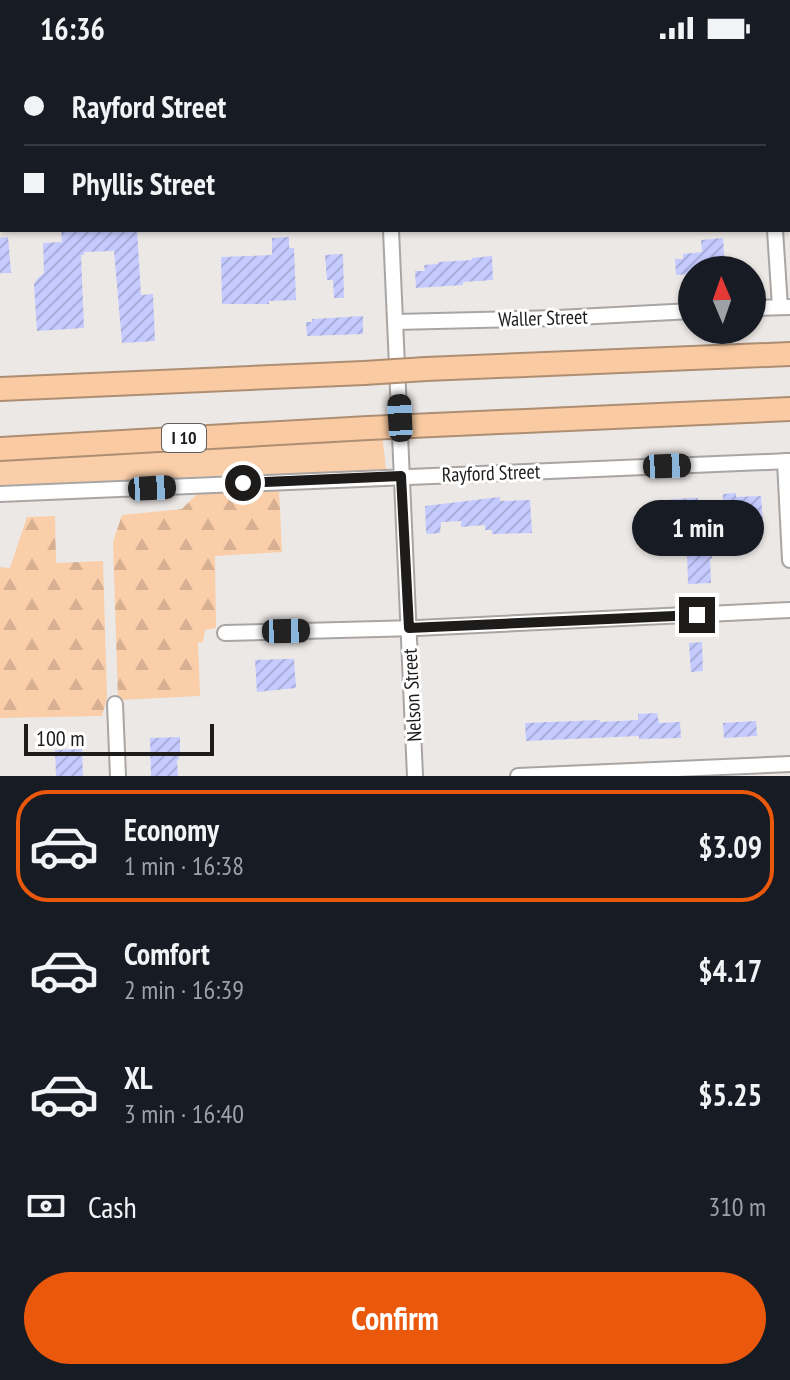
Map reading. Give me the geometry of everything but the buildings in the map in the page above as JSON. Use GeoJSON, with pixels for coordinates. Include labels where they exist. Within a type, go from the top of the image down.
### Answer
{"type":"FeatureCollection","features":[{"type":"Feature","properties":{"kind":"highway"},"geometry":{"type":"LineString","coordinates":[[0,389],[790,354]]}},
{"type":"Feature","properties":{"kind":"highway","name":"I 10"},"geometry":{"type":"LineString","coordinates":[[0,449],[790,409]]}},
{"type":"Feature","properties":{"kind":"street","name":"Nelson Street"},"geometry":{"type":"LineString","coordinates":[[391,232],[415,776]]}},
{"type":"Feature","properties":{"kind":"street"},"geometry":{"type":"LineString","coordinates":[[775,232],[785,307]]}},
{"type":"Feature","properties":{"kind":"street","name":"Waller Street"},"geometry":{"type":"LineString","coordinates":[[395,322],[678,312]]}},
{"type":"Feature","properties":{"kind":"street"},"geometry":{"type":"LineString","coordinates":[[788,461],[790,560]]}},
{"type":"Feature","properties":{"kind":"street","name":"Rayford Street"},"geometry":{"type":"LineString","coordinates":[[0,494],[788,461]]}},
{"type":"Feature","properties":{"kind":"street"},"geometry":{"type":"LineString","coordinates":[[225,633],[409,628],[790,610]]}},
{"type":"Feature","properties":{"kind":"street"},"geometry":{"type":"LineString","coordinates":[[115,704],[118,776]]}},
{"type":"Feature","properties":{"kind":"street"},"geometry":{"type":"LineString","coordinates":[[518,776],[790,764]]}},
{"type":"Feature","properties":{"kind":"green space"},"geometry":{"type":"Polygon","coordinates":[[[382,433],[386,469],[382,471],[0,486],[0,457],[382,433]]]}},
{"type":"Feature","properties":{"kind":"green space"},"geometry":{"type":"Polygon","coordinates":[[[279,489],[282,552],[215,556],[216,628],[205,630],[203,642],[198,643],[200,696],[118,700],[113,542],[122,515],[182,509],[198,493],[279,489]]]}},
{"type":"Feature","properties":{"kind":"green space"},"geometry":{"type":"Polygon","coordinates":[[[55,516],[56,563],[103,561],[107,698],[102,716],[0,718],[0,567],[10,568],[27,517],[55,516]]]}},
{"type":"Feature","properties":{"kind":"route"},"geometry":{"type":"LineString","coordinates":[[243,483],[401,476],[409,628],[697,615]]}}]}
